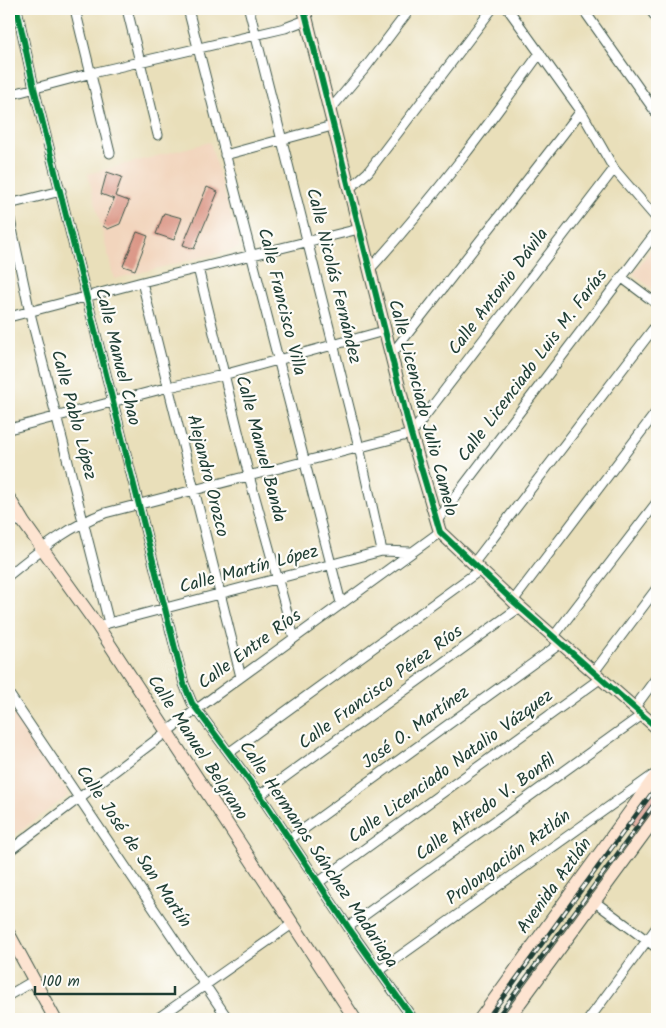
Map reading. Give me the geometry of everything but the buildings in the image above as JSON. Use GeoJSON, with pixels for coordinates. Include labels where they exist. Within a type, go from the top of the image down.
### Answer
{"type":"FeatureCollection","features":[{"type":"Feature","properties":{"kind":"street","name":"Calle Manuel Chao"},"geometry":{"type":"LineString","coordinates":[[17,9],[34,88],[184,684],[197,709]]}},
{"type":"Feature","properties":{"kind":"street"},"geometry":{"type":"LineString","coordinates":[[75,9],[110,153]]}},
{"type":"Feature","properties":{"kind":"street"},"geometry":{"type":"LineString","coordinates":[[127,9],[158,135]]}},
{"type":"Feature","properties":{"kind":"street","name":"Calle Francisco Villa"},"geometry":{"type":"LineString","coordinates":[[188,9],[341,603]]}},
{"type":"Feature","properties":{"kind":"street","name":"Calle Nicolás Fernández"},"geometry":{"type":"LineString","coordinates":[[248,9],[334,344],[382,551]]}},
{"type":"Feature","properties":{"kind":"street"},"geometry":{"type":"LineString","coordinates":[[9,95],[92,73],[256,36],[316,9]]}},
{"type":"Feature","properties":{"kind":"street"},"geometry":{"type":"LineString","coordinates":[[329,111],[366,67],[410,9]]}},
{"type":"Feature","properties":{"kind":"street"},"geometry":{"type":"LineString","coordinates":[[349,189],[368,172],[492,9]]}},
{"type":"Feature","properties":{"kind":"street"},"geometry":{"type":"LineString","coordinates":[[508,9],[581,111],[614,169],[657,219]]}},
{"type":"Feature","properties":{"kind":"street"},"geometry":{"type":"LineString","coordinates":[[583,9],[657,114]]}},
{"type":"Feature","properties":{"kind":"street"},"geometry":{"type":"LineString","coordinates":[[650,9],[657,19]]}},
{"type":"Feature","properties":{"kind":"street","name":"Calle Licenciado Julio Camelo"},"geometry":{"type":"LineString","coordinates":[[305,14],[384,331],[438,527],[476,567],[516,604],[657,728]]}},
{"type":"Feature","properties":{"kind":"street"},"geometry":{"type":"LineString","coordinates":[[369,270],[399,238],[468,151],[540,53]]}},
{"type":"Feature","properties":{"kind":"street"},"geometry":{"type":"LineString","coordinates":[[391,355],[581,111]]}},
{"type":"Feature","properties":{"kind":"street"},"geometry":{"type":"LineString","coordinates":[[225,155],[332,126]]}},
{"type":"Feature","properties":{"kind":"street","name":"Calle Antonio Dávila"},"geometry":{"type":"LineString","coordinates":[[411,434],[614,169]]}},
{"type":"Feature","properties":{"kind":"street"},"geometry":{"type":"LineString","coordinates":[[9,204],[61,191]]}},
{"type":"Feature","properties":{"kind":"street","name":"Calle Pablo López"},"geometry":{"type":"LineString","coordinates":[[9,215],[30,313],[84,520],[103,624]]}},
{"type":"Feature","properties":{"kind":"street"},"geometry":{"type":"LineString","coordinates":[[9,317],[30,313],[86,296],[359,229]]}},
{"type":"Feature","properties":{"kind":"street","name":"Calle Licenciado Luis M. Farías"},"geometry":{"type":"LineString","coordinates":[[438,527],[621,277],[657,231]]}},
{"type":"Feature","properties":{"kind":"street","name":"Calle Manuel Banda"},"geometry":{"type":"LineString","coordinates":[[198,268],[249,476],[294,638]]}},
{"type":"Feature","properties":{"kind":"street"},"geometry":{"type":"LineString","coordinates":[[621,277],[657,304]]}},
{"type":"Feature","properties":{"kind":"street","name":"Alejandro Orozco"},"geometry":{"type":"LineString","coordinates":[[142,282],[241,677]]}},
{"type":"Feature","properties":{"kind":"street"},"geometry":{"type":"LineString","coordinates":[[230,752],[476,567],[657,324]]}},
{"type":"Feature","properties":{"kind":"street"},"geometry":{"type":"LineString","coordinates":[[9,429],[56,415],[223,375],[384,331]]}},
{"type":"Feature","properties":{"kind":"street","name":"Calle Francisco Pérez Ríos"},"geometry":{"type":"LineString","coordinates":[[260,795],[516,604],[657,411]]}},
{"type":"Feature","properties":{"kind":"street"},"geometry":{"type":"LineString","coordinates":[[9,575],[42,548],[84,520],[138,504],[411,434]]}},
{"type":"Feature","properties":{"kind":"street","name":"Calle Manuel Belgrano"},"geometry":{"type":"LineString","coordinates":[[9,498],[42,548],[103,624],[166,734],[355,1019]]}},
{"type":"Feature","properties":{"kind":"street","name":"José O. Martínez"},"geometry":{"type":"LineString","coordinates":[[290,839],[557,639],[657,502]]}},
{"type":"Feature","properties":{"kind":"street"},"geometry":{"type":"LineString","coordinates":[[9,518],[24,523]]}},
{"type":"Feature","properties":{"kind":"street","name":"Calle Entre Ríos"},"geometry":{"type":"LineString","coordinates":[[9,851],[197,709],[411,552],[438,527]]}},
{"type":"Feature","properties":{"kind":"street","name":"Calle Martín López"},"geometry":{"type":"LineString","coordinates":[[103,624],[278,580],[382,551],[411,552]]}},
{"type":"Feature","properties":{"kind":"street","name":"Calle Licenciado Natalio Vázquez"},"geometry":{"type":"LineString","coordinates":[[319,882],[597,675],[657,588]]}},
{"type":"Feature","properties":{"kind":"street","name":"Calle Alfredo V. Bonfil"},"geometry":{"type":"LineString","coordinates":[[348,927],[638,711],[657,677]]}},
{"type":"Feature","properties":{"kind":"street","name":"Calle José de San Martín"},"geometry":{"type":"LineString","coordinates":[[9,694],[228,1019]]}},
{"type":"Feature","properties":{"kind":"street","name":"Calle Hermanos Sánchez Madariaga"},"geometry":{"type":"LineString","coordinates":[[197,709],[260,795],[348,927],[413,1019]]}},
{"type":"Feature","properties":{"kind":"street","name":"Prolongación Aztlán"},"geometry":{"type":"LineString","coordinates":[[380,971],[657,773]]}},
{"type":"Feature","properties":{"kind":"street","name":"Avenida Aztlán"},"geometry":{"type":"LineString","coordinates":[[480,1019],[657,773]]}},
{"type":"Feature","properties":{"kind":"street"},"geometry":{"type":"LineString","coordinates":[[508,1019],[596,902],[657,816]]}},
{"type":"Feature","properties":{"kind":"street"},"geometry":{"type":"LineString","coordinates":[[596,902],[657,948]]}},
{"type":"Feature","properties":{"kind":"street"},"geometry":{"type":"LineString","coordinates":[[156,1019],[292,924]]}},
{"type":"Feature","properties":{"kind":"street"},"geometry":{"type":"LineString","coordinates":[[589,1019],[657,927]]}},
{"type":"Feature","properties":{"kind":"street"},"geometry":{"type":"LineString","coordinates":[[9,934],[56,1019]]}},
{"type":"Feature","properties":{"kind":"street"},"geometry":{"type":"LineString","coordinates":[[9,995],[35,980]]}},
{"type":"Feature","properties":{"kind":"shaded area"},"geometry":{"type":"Polygon","coordinates":[[[210,142],[240,248],[114,279],[88,174],[210,142]]]}},
{"type":"Feature","properties":{"kind":"shaded area"},"geometry":{"type":"Polygon","coordinates":[[[657,240],[657,293],[633,274],[657,240]]]}},
{"type":"Feature","properties":{"kind":"shaded area"},"geometry":{"type":"Polygon","coordinates":[[[9,708],[69,795],[9,839],[9,708]]]}},
{"type":"Feature","properties":{"kind":"railway"},"geometry":{"type":"LineString","coordinates":[[487,1019],[657,786]]}},
{"type":"Feature","properties":{"kind":"railway"},"geometry":{"type":"LineString","coordinates":[[496,1019],[657,800]]}},
{"type":"Feature","properties":{"kind":"cycle path"},"geometry":{"type":"LineString","coordinates":[[17,9],[34,88],[184,684],[192,703],[260,795],[348,927],[413,1019]]}},
{"type":"Feature","properties":{"kind":"cycle path"},"geometry":{"type":"LineString","coordinates":[[304,9],[411,434],[440,532],[513,601],[657,728]]}}]}
